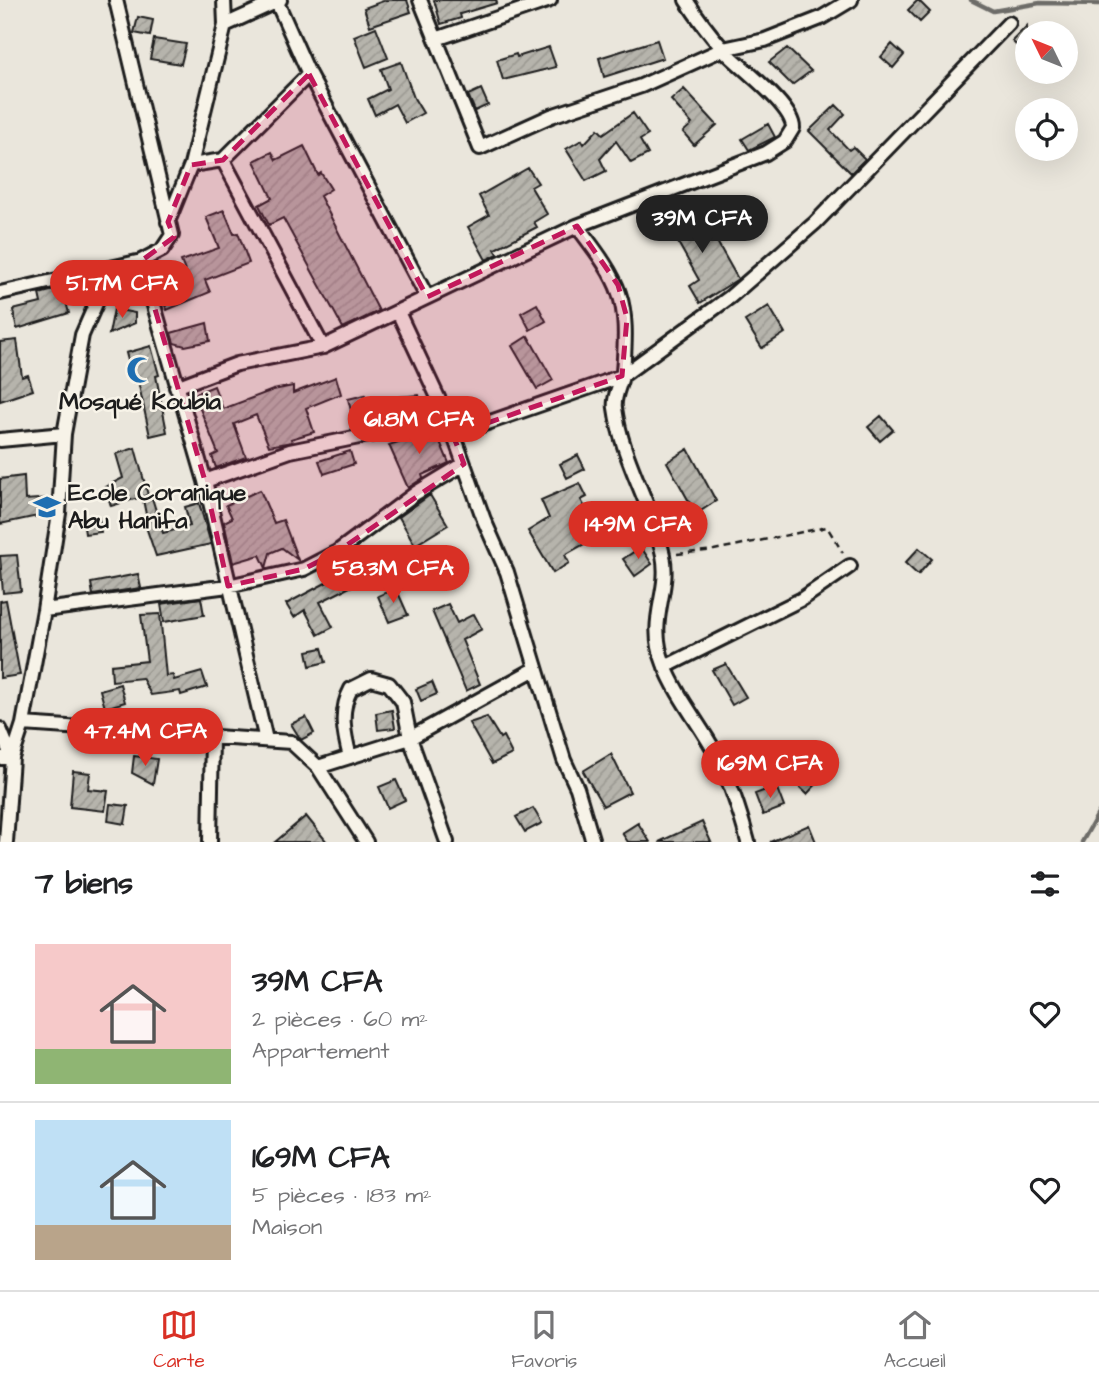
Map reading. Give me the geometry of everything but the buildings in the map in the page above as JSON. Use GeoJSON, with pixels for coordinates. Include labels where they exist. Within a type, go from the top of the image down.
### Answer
{"type":"FeatureCollection","features":[{"type":"Feature","properties":{"kind":"street"},"geometry":{"type":"LineString","coordinates":[[6,758],[23,724],[44,610],[60,513],[64,434],[72,378],[82,335],[101,292],[141,261],[162,250],[171,240],[173,232],[168,222],[116,0]]}},
{"type":"Feature","properties":{"kind":"street"},"geometry":{"type":"LineString","coordinates":[[168,222],[191,165],[225,25],[224,0]]}},
{"type":"Feature","properties":{"kind":"street"},"geometry":{"type":"LineString","coordinates":[[225,25],[277,0],[309,74],[426,297]]}},
{"type":"Feature","properties":{"kind":"street"},"geometry":{"type":"LineString","coordinates":[[420,0],[480,148],[551,117],[641,86],[723,49],[765,40],[821,18],[851,0]]}},
{"type":"Feature","properties":{"kind":"street"},"geometry":{"type":"LineString","coordinates":[[436,39],[550,0]]}},
{"type":"Feature","properties":{"kind":"street"},"geometry":{"type":"LineString","coordinates":[[176,387],[236,364],[323,347],[578,226],[766,153],[790,135],[793,125],[790,117],[767,89],[723,49],[686,0]]}},
{"type":"Feature","properties":{"kind":"street"},"geometry":{"type":"LineString","coordinates":[[453,435],[622,376],[730,297],[815,223],[1009,23]]}},
{"type":"Feature","properties":{"kind":"street"},"geometry":{"type":"LineString","coordinates":[[191,165],[223,160],[309,74]]}},
{"type":"Feature","properties":{"kind":"street"},"geometry":{"type":"LineString","coordinates":[[223,160],[323,347]]}},
{"type":"Feature","properties":{"kind":"street"},"geometry":{"type":"LineString","coordinates":[[578,226],[618,285],[627,318],[622,376],[614,405],[627,463],[664,556],[656,639],[665,667],[716,754],[741,815],[748,842]]}},
{"type":"Feature","properties":{"kind":"street"},"geometry":{"type":"LineString","coordinates":[[0,293],[141,261]]}},
{"type":"Feature","properties":{"kind":"street"},"geometry":{"type":"LineString","coordinates":[[141,261],[205,481],[265,740]]}},
{"type":"Feature","properties":{"kind":"street"},"geometry":{"type":"LineString","coordinates":[[398,312],[448,419],[507,572],[535,669],[593,842]]}},
{"type":"Feature","properties":{"kind":"street"},"geometry":{"type":"LineString","coordinates":[[205,481],[290,451],[448,419]]}},
{"type":"Feature","properties":{"kind":"street"},"geometry":{"type":"LineString","coordinates":[[0,440],[64,434]]}},
{"type":"Feature","properties":{"kind":"street"},"geometry":{"type":"LineString","coordinates":[[44,610],[228,586],[304,569],[337,552],[416,493],[464,464]]}},
{"type":"Feature","properties":{"kind":"street"},"geometry":{"type":"LineString","coordinates":[[665,667],[802,599],[850,566]]}},
{"type":"Feature","properties":{"kind":"street"},"geometry":{"type":"LineString","coordinates":[[318,767],[410,738],[535,669]]}},
{"type":"Feature","properties":{"kind":"street"},"geometry":{"type":"LineString","coordinates":[[350,757],[344,735],[344,710],[351,689],[359,682],[376,680],[397,691],[403,702],[410,738],[447,842]]}},
{"type":"Feature","properties":{"kind":"street"},"geometry":{"type":"LineString","coordinates":[[23,724],[291,742],[318,767],[366,842]]}},
{"type":"Feature","properties":{"kind":"street"},"geometry":{"type":"LineString","coordinates":[[0,729],[6,758],[6,842]]}},
{"type":"Feature","properties":{"kind":"street"},"geometry":{"type":"LineString","coordinates":[[210,842],[212,738]]}},
{"type":"Feature","properties":{"kind":"path"},"geometry":{"type":"LineString","coordinates":[[664,556],[714,550],[827,527],[850,566]]}},
{"type":"Feature","properties":{"kind":"highlighted area"},"geometry":{"type":"Polygon","coordinates":[[[309,74],[427,297],[577,226],[618,285],[627,318],[622,376],[453,435],[464,464],[337,552],[304,569],[228,586],[205,481],[141,261],[174,237],[168,222],[191,165],[223,160],[309,74]]]}},
{"type":"Feature","properties":{"kind":"waterway"},"geometry":{"type":"LineString","coordinates":[[971,0],[993,11],[1040,3],[1099,4]]}},
{"type":"Feature","properties":{"kind":"waterway"},"geometry":{"type":"LineString","coordinates":[[1082,842],[1099,812]]}},
{"type":"Feature","properties":{"kind":"place","name":"Mosqué Koubia"},"geometry":{"type":"Point","coordinates":[140,370]}},
{"type":"Feature","properties":{"kind":"place","name":"Ecole Coranique Abu Hanifa"},"geometry":{"type":"Point","coordinates":[47,507]}}]}
